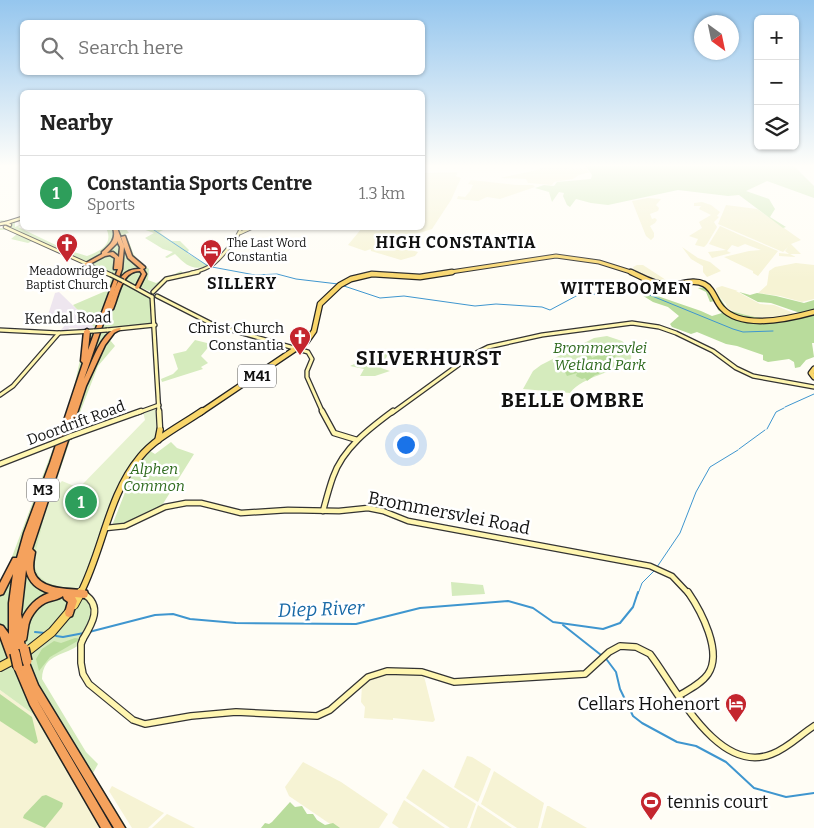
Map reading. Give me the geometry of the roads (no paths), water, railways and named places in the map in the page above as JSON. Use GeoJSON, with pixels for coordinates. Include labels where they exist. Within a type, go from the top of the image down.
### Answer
{"type":"FeatureCollection","features":[{"type":"Feature","properties":{"kind":"highway"},"geometry":{"type":"LineString","coordinates":[[86,263],[113,245],[117,237],[116,230]]}},
{"type":"Feature","properties":{"kind":"highway","name":"M3"},"geometry":{"type":"LineString","coordinates":[[18,652],[17,614],[19,587],[26,554],[122,256],[121,241],[117,230]]}},
{"type":"Feature","properties":{"kind":"highway","name":"M3"},"geometry":{"type":"LineString","coordinates":[[18,652],[11,618],[13,590],[21,556],[32,521],[110,309],[125,261],[123,237],[118,230]]}},
{"type":"Feature","properties":{"kind":"highway"},"geometry":{"type":"LineString","coordinates":[[123,237],[131,258],[146,272],[146,277],[139,288]]}},
{"type":"Feature","properties":{"kind":"highway"},"geometry":{"type":"LineString","coordinates":[[86,263],[105,254],[116,256],[117,266],[110,296]]}},
{"type":"Feature","properties":{"kind":"highway"},"geometry":{"type":"LineString","coordinates":[[110,309],[125,274],[134,269],[141,270],[144,274],[139,288]]}},
{"type":"Feature","properties":{"kind":"highway"},"geometry":{"type":"LineString","coordinates":[[130,284],[136,284],[142,280]]}},
{"type":"Feature","properties":{"kind":"highway"},"geometry":{"type":"LineString","coordinates":[[77,399],[96,357],[112,330]]}},
{"type":"Feature","properties":{"kind":"highway"},"geometry":{"type":"LineString","coordinates":[[77,399],[90,331]]}},
{"type":"Feature","properties":{"kind":"highway"},"geometry":{"type":"LineString","coordinates":[[40,514],[30,556],[31,575],[37,584],[47,590],[83,596]]}},
{"type":"Feature","properties":{"kind":"highway"},"geometry":{"type":"LineString","coordinates":[[0,591],[10,574],[32,521]]}},
{"type":"Feature","properties":{"kind":"highway"},"geometry":{"type":"LineString","coordinates":[[67,596],[73,601],[68,613]]}},
{"type":"Feature","properties":{"kind":"highway"},"geometry":{"type":"LineString","coordinates":[[83,596],[46,598],[31,609],[23,626],[18,652],[22,664],[24,683],[107,828]]}},
{"type":"Feature","properties":{"kind":"highway"},"geometry":{"type":"LineString","coordinates":[[0,629],[18,652],[22,664],[120,828]]}},
{"type":"Feature","properties":{"kind":"main road","name":"M41"},"geometry":{"type":"LineString","coordinates":[[107,528],[128,477],[136,463],[164,435],[172,432],[298,348],[314,333],[319,305],[342,283],[354,278],[372,274],[420,277],[548,256],[561,256],[623,269],[669,286],[678,286],[692,282],[701,283],[710,289],[723,310],[745,318],[777,320],[814,312]]}},
{"type":"Feature","properties":{"kind":"main road"},"geometry":{"type":"LineString","coordinates":[[814,369],[811,372],[814,377]]}},
{"type":"Feature","properties":{"kind":"main road","name":"M41"},"geometry":{"type":"LineString","coordinates":[[0,669],[31,653],[49,639],[67,620],[83,596],[129,470],[141,455],[164,435],[182,425]]}},
{"type":"Feature","properties":{"kind":"main road","name":"M41"},"geometry":{"type":"LineString","coordinates":[[0,669],[39,644],[83,596]]}},
{"type":"Feature","properties":{"kind":"street"},"geometry":{"type":"LineString","coordinates":[[2,225],[20,219]]}},
{"type":"Feature","properties":{"kind":"street"},"geometry":{"type":"LineString","coordinates":[[2,225],[10,225],[17,220]]}},
{"type":"Feature","properties":{"kind":"street"},"geometry":{"type":"LineString","coordinates":[[2,225],[123,281],[155,293],[163,300]]}},
{"type":"Feature","properties":{"kind":"street"},"geometry":{"type":"LineString","coordinates":[[10,225],[11,229]]}},
{"type":"Feature","properties":{"kind":"street"},"geometry":{"type":"LineString","coordinates":[[164,435],[158,387],[154,324],[153,306],[155,293],[170,277],[214,265],[242,231]]}},
{"type":"Feature","properties":{"kind":"street"},"geometry":{"type":"LineString","coordinates":[[123,281],[139,288],[152,290],[163,300],[214,325],[308,352],[312,358],[306,374],[314,398],[331,430],[357,440]]}},
{"type":"Feature","properties":{"kind":"street"},"geometry":{"type":"LineString","coordinates":[[323,511],[330,483],[336,469],[357,440],[373,426],[483,348],[545,334],[621,323],[644,324],[676,333],[712,351],[736,368],[753,376],[814,387]]}},
{"type":"Feature","properties":{"kind":"street","name":"Kendal Road"},"geometry":{"type":"LineString","coordinates":[[0,330],[59,333],[112,330],[154,324]]}},
{"type":"Feature","properties":{"kind":"street"},"geometry":{"type":"LineString","coordinates":[[146,326],[153,327],[155,331]]}},
{"type":"Feature","properties":{"kind":"street"},"geometry":{"type":"LineString","coordinates":[[0,395],[13,386],[59,333]]}},
{"type":"Feature","properties":{"kind":"street","name":"Doordrift Road"},"geometry":{"type":"LineString","coordinates":[[0,464],[54,442],[160,405]]}},
{"type":"Feature","properties":{"kind":"street","name":"Brommersvlei Road"},"geometry":{"type":"LineString","coordinates":[[107,528],[129,524],[165,507],[180,503],[200,503],[241,513],[288,510],[376,510],[408,521],[568,550],[659,569],[675,579],[692,598],[710,636],[714,650],[713,662],[706,677],[680,694]]}},
{"type":"Feature","properties":{"kind":"street"},"geometry":{"type":"LineString","coordinates":[[83,596],[95,606],[96,613],[81,645],[82,669],[89,684],[134,720],[144,724],[191,716],[236,712],[317,716],[330,710],[368,677],[387,671],[422,672],[449,682],[585,674],[595,667],[613,647],[620,645],[640,648],[650,654],[709,735],[727,750],[752,757],[767,756],[814,726]]}},
{"type":"Feature","properties":{"kind":"waterway"},"geometry":{"type":"LineString","coordinates":[[154,230],[208,266]]}},
{"type":"Feature","properties":{"kind":"waterway"},"geometry":{"type":"LineString","coordinates":[[212,267],[255,275],[277,274],[296,279],[338,284]]}},
{"type":"Feature","properties":{"kind":"waterway"},"geometry":{"type":"LineString","coordinates":[[344,286],[380,298],[404,296],[475,306],[496,304],[542,307],[550,310],[578,295],[599,294],[630,287],[733,329],[743,332],[773,331]]}},
{"type":"Feature","properties":{"kind":"waterway"},"geometry":{"type":"LineString","coordinates":[[785,407],[814,394]]}},
{"type":"Feature","properties":{"kind":"waterway"},"geometry":{"type":"LineString","coordinates":[[767,429],[776,412],[784,408]]}},
{"type":"Feature","properties":{"kind":"waterway"},"geometry":{"type":"LineString","coordinates":[[739,449],[765,430]]}},
{"type":"Feature","properties":{"kind":"waterway"},"geometry":{"type":"LineString","coordinates":[[657,567],[680,533],[696,492],[710,467],[738,450]]}},
{"type":"Feature","properties":{"kind":"waterway"},"geometry":{"type":"LineString","coordinates":[[638,594],[642,583],[655,570]]}},
{"type":"Feature","properties":{"kind":"waterway","name":"Diep River"},"geometry":{"type":"LineString","coordinates":[[89,632],[155,615],[173,614],[190,619],[236,623],[356,624],[420,608],[508,601],[533,608],[553,622],[603,629],[620,623],[633,607],[638,592]]}},
{"type":"Feature","properties":{"kind":"waterway"},"geometry":{"type":"LineString","coordinates":[[563,625],[601,655]]}},
{"type":"Feature","properties":{"kind":"waterway","name":"Diep River"},"geometry":{"type":"LineString","coordinates":[[35,632],[45,633]]}},
{"type":"Feature","properties":{"kind":"waterway","name":"Diep River"},"geometry":{"type":"LineString","coordinates":[[56,636],[63,637],[84,633]]}},
{"type":"Feature","properties":{"kind":"waterway"},"geometry":{"type":"LineString","coordinates":[[607,660],[616,672],[620,689],[633,716],[642,723],[677,742],[696,746],[726,762],[754,788],[786,797],[814,793]]}},
{"type":"Feature","properties":{"kind":"place","name":"Meadowridge Baptist Church"},"geometry":{"type":"Point","coordinates":[67,263]}},
{"type":"Feature","properties":{"kind":"place","name":"The Last Word Constantia"},"geometry":{"type":"Point","coordinates":[211,269]}},
{"type":"Feature","properties":{"kind":"place","name":"Christ Church Constantia"},"geometry":{"type":"Point","coordinates":[300,356]}},
{"type":"Feature","properties":{"kind":"place","name":"Constantia Sports Centre"},"geometry":{"type":"Point","coordinates":[81,502]}},
{"type":"Feature","properties":{"kind":"place","name":"Cellars Hohenort"},"geometry":{"type":"Point","coordinates":[736,723]}},
{"type":"Feature","properties":{"kind":"place","name":"tennis court"},"geometry":{"type":"Point","coordinates":[651,821]}},
{"type":"Feature","properties":{"kind":"district","name":"HIGH CONSTANTIA"},"geometry":{"type":"Point","coordinates":[456,242]}},
{"type":"Feature","properties":{"kind":"district","name":"SILLERY"},"geometry":{"type":"Point","coordinates":[242,283]}},
{"type":"Feature","properties":{"kind":"district","name":"WITTEBOOMEN"},"geometry":{"type":"Point","coordinates":[626,288]}},
{"type":"Feature","properties":{"kind":"district","name":"SILVERHURST"},"geometry":{"type":"Point","coordinates":[429,358]}},
{"type":"Feature","properties":{"kind":"district","name":"BELLE OMBRE"},"geometry":{"type":"Point","coordinates":[573,400]}},
{"type":"Feature","properties":{"kind":"park label","name":"Brommersvlei Wetland Park"},"geometry":{"type":"Point","coordinates":[600,356]}},
{"type":"Feature","properties":{"kind":"park label","name":"Alphen Common"},"geometry":{"type":"Point","coordinates":[154,478]}}]}
